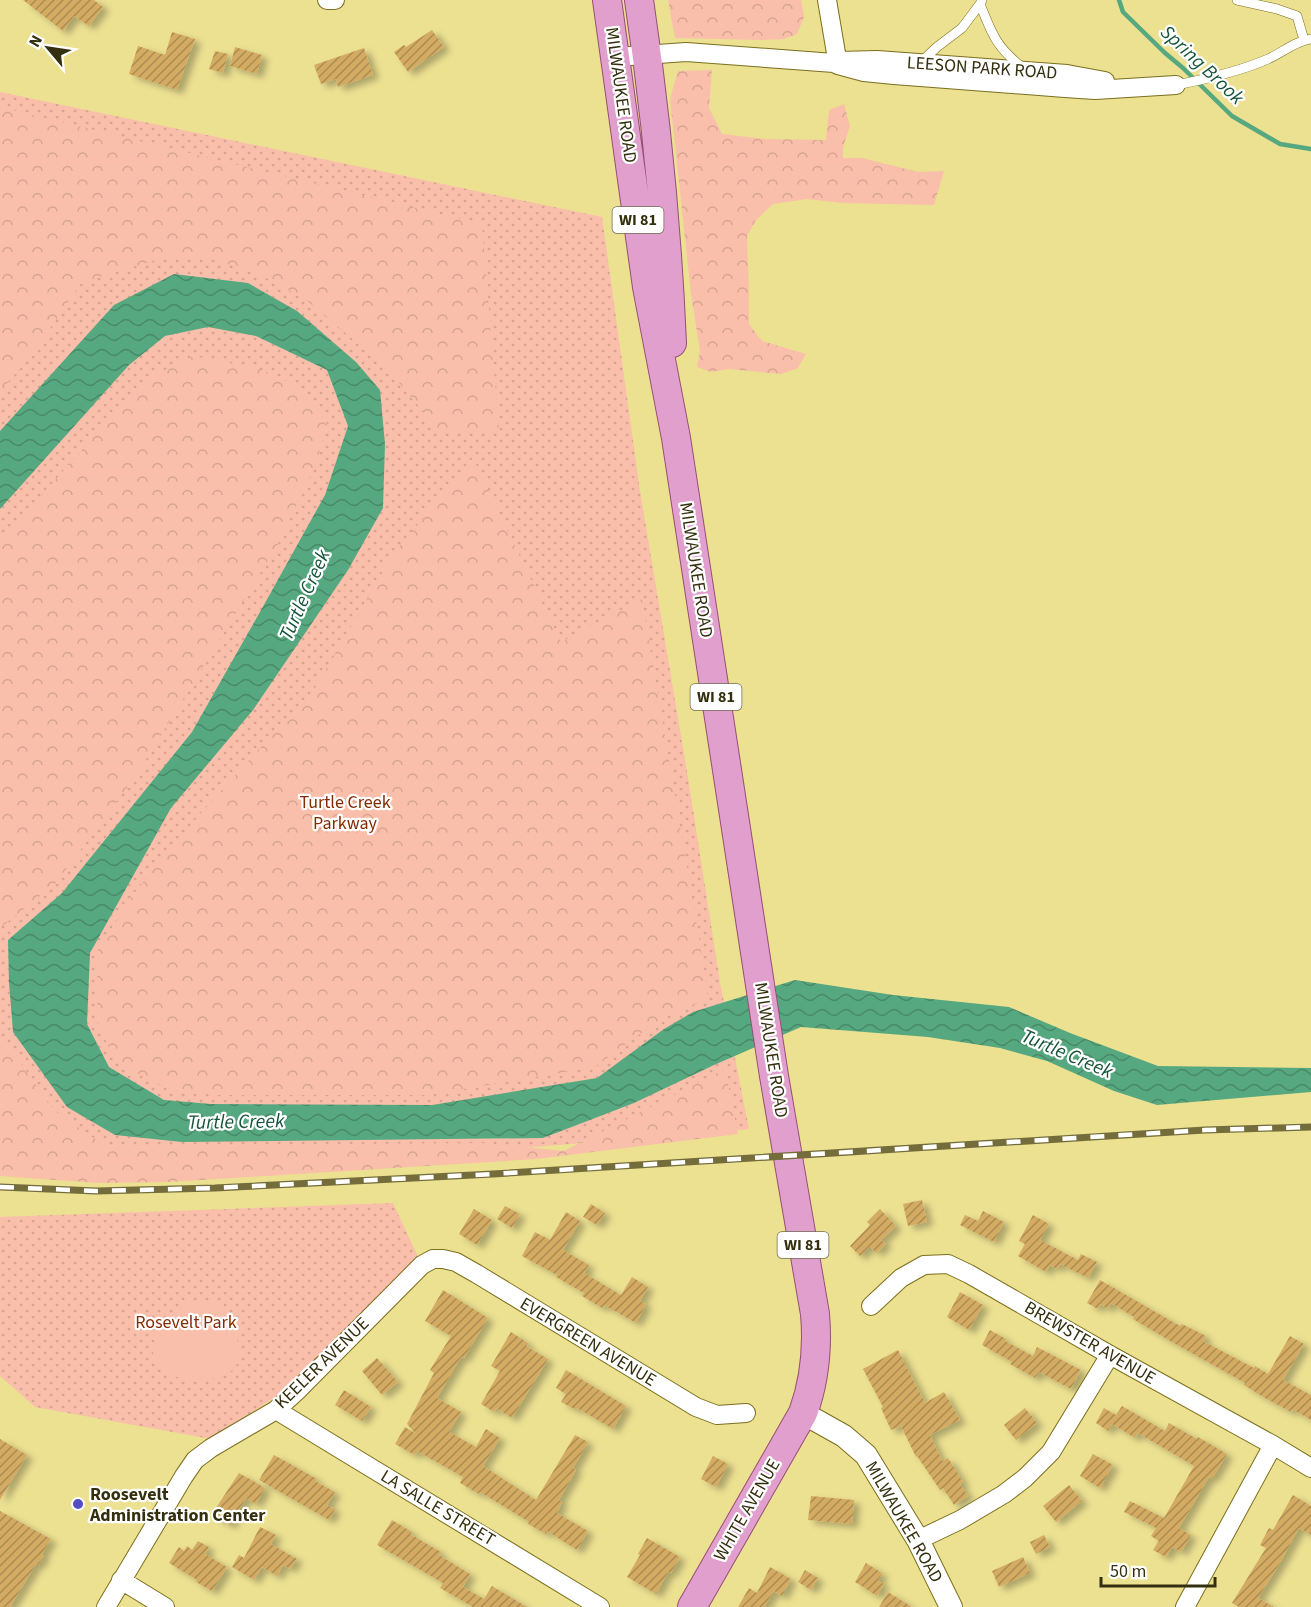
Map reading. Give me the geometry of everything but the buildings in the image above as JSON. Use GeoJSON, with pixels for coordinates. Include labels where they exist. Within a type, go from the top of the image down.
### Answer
{"type":"FeatureCollection","features":[{"type":"Feature","properties":{"kind":"main road","name":"MILWAUKEE ROAD"},"geometry":{"type":"LineString","coordinates":[[607,0],[647,287],[676,438],[774,1076],[813,1303],[816,1354],[813,1378],[803,1413]]}},
{"type":"Feature","properties":{"kind":"main road","name":"MILWAUKEE ROAD"},"geometry":{"type":"LineString","coordinates":[[639,0],[656,136],[670,285],[676,438]]}},
{"type":"Feature","properties":{"kind":"main road","name":"WHITE AVENUE"},"geometry":{"type":"LineString","coordinates":[[692,1607],[803,1413]]}},
{"type":"Feature","properties":{"kind":"street"},"geometry":{"type":"LineString","coordinates":[[327,0],[335,0]]}},
{"type":"Feature","properties":{"kind":"street"},"geometry":{"type":"LineString","coordinates":[[827,0],[836,53],[834,63]]}},
{"type":"Feature","properties":{"kind":"street","name":"LEESON PARK ROAD"},"geometry":{"type":"LineString","coordinates":[[616,57],[686,52],[834,63],[864,72],[894,75],[1095,90],[1181,84]]}},
{"type":"Feature","properties":{"kind":"street","name":"LEESON PARK ROAD"},"geometry":{"type":"LineString","coordinates":[[834,63],[877,60],[1027,72],[1093,78],[1130,87]]}},
{"type":"Feature","properties":{"kind":"street","name":"KEELER AVENUE"},"geometry":{"type":"LineString","coordinates":[[106,1607],[195,1460],[276,1410],[397,1289],[422,1265],[433,1259]]}},
{"type":"Feature","properties":{"kind":"street","name":"EVERGREEN AVENUE"},"geometry":{"type":"LineString","coordinates":[[433,1259],[456,1262],[696,1407],[717,1415],[746,1413]]}},
{"type":"Feature","properties":{"kind":"street","name":"BREWSTER AVENUE"},"geometry":{"type":"LineString","coordinates":[[871,1306],[901,1278],[924,1264],[948,1264],[1274,1445],[1311,1468]]}},
{"type":"Feature","properties":{"kind":"street"},"geometry":{"type":"LineString","coordinates":[[918,1540],[960,1520],[1004,1494],[1043,1462],[1062,1437],[1110,1355]]}},
{"type":"Feature","properties":{"kind":"street","name":"LA SALLE STREET"},"geometry":{"type":"LineString","coordinates":[[276,1410],[600,1607]]}},
{"type":"Feature","properties":{"kind":"street","name":"MILWAUKEE ROAD"},"geometry":{"type":"LineString","coordinates":[[803,1413],[844,1436],[866,1455],[918,1540],[951,1607]]}},
{"type":"Feature","properties":{"kind":"street"},"geometry":{"type":"LineString","coordinates":[[1185,1607],[1274,1445]]}},
{"type":"Feature","properties":{"kind":"street"},"geometry":{"type":"LineString","coordinates":[[121,1580],[165,1607]]}},
{"type":"Feature","properties":{"kind":"lane"},"geometry":{"type":"LineString","coordinates":[[1181,84],[1218,77],[1268,59],[1307,40],[1297,16],[1237,0]]}},
{"type":"Feature","properties":{"kind":"lane"},"geometry":{"type":"LineString","coordinates":[[920,64],[937,47],[962,28],[981,2]]}},
{"type":"Feature","properties":{"kind":"lane"},"geometry":{"type":"LineString","coordinates":[[981,2],[992,34],[999,45],[1027,72]]}},
{"type":"Feature","properties":{"kind":"green space"},"geometry":{"type":"Polygon","coordinates":[[[668,0],[801,0],[804,17],[797,34],[784,39],[675,38],[668,0]]]}},
{"type":"Feature","properties":{"kind":"green space"},"geometry":{"type":"Polygon","coordinates":[[[712,70],[709,108],[722,134],[764,139],[826,140],[829,110],[844,104],[850,126],[843,147],[843,158],[862,158],[918,172],[944,171],[934,205],[843,203],[807,199],[773,204],[756,220],[747,236],[749,324],[762,341],[806,354],[798,368],[781,374],[729,369],[711,372],[697,367],[700,351],[691,294],[670,99],[678,71],[712,70]]]}},
{"type":"Feature","properties":{"kind":"green space","name":"Turtle Creek Parkway"},"geometry":{"type":"Polygon","coordinates":[[[0,92],[602,217],[640,491],[720,982],[749,1129],[381,1160],[0,1164],[0,92]]]}},
{"type":"Feature","properties":{"kind":"green space"},"geometry":{"type":"Polygon","coordinates":[[[0,107],[482,224],[499,430],[440,432],[387,368],[305,299],[253,271],[203,257],[156,260],[82,282],[29,359],[0,391],[0,107]]]}},
{"type":"Feature","properties":{"kind":"green space"},"geometry":{"type":"Polygon","coordinates":[[[194,356],[260,369],[300,387],[327,423],[316,464],[277,546],[136,776],[55,884],[0,928],[0,541],[146,379],[194,356]]]}},
{"type":"Feature","properties":{"kind":"green space"},"geometry":{"type":"Polygon","coordinates":[[[473,458],[561,642],[642,599],[709,998],[662,1018],[595,1067],[428,1095],[216,1095],[168,1089],[115,1062],[97,1020],[97,951],[135,892],[199,815],[315,688],[393,554],[473,458]]]}},
{"type":"Feature","properties":{"kind":"green space"},"geometry":{"type":"Polygon","coordinates":[[[0,1034],[55,1111],[105,1146],[481,1143],[564,1151],[725,1069],[738,1134],[536,1159],[169,1182],[98,1183],[0,1176],[0,1034]]]}},
{"type":"Feature","properties":{"kind":"green space","name":"Rosevelt Park"},"geometry":{"type":"Polygon","coordinates":[[[393,1203],[419,1259],[286,1390],[211,1439],[35,1407],[0,1376],[0,1217],[393,1203]]]}},
{"type":"Feature","properties":{"kind":"green space"},"geometry":{"type":"Polygon","coordinates":[[[206,1301],[221,1309],[233,1328],[240,1351],[236,1365],[231,1371],[217,1378],[187,1378],[169,1374],[161,1369],[153,1353],[154,1343],[162,1324],[168,1316],[185,1304],[206,1301]]]}},
{"type":"Feature","properties":{"kind":"water","name":"Turtle Creek"},"geometry":{"type":"Polygon","coordinates":[[[174,274],[248,283],[297,311],[356,362],[380,390],[385,444],[383,508],[348,570],[253,710],[171,808],[90,953],[87,1024],[109,1067],[164,1100],[211,1104],[432,1105],[597,1078],[664,1029],[693,1012],[795,980],[893,995],[1009,1007],[1158,1066],[1311,1068],[1311,1092],[1157,1105],[1114,1091],[1047,1061],[1000,1048],[928,1037],[801,1027],[634,1103],[543,1138],[182,1142],[115,1135],[67,1107],[13,1032],[8,940],[62,893],[192,732],[325,495],[348,426],[327,370],[256,336],[208,327],[165,336],[129,365],[0,509],[0,431],[114,305],[174,274]]]}},
{"type":"Feature","properties":{"kind":"waterway","name":"Spring Brook"},"geometry":{"type":"LineString","coordinates":[[1119,0],[1123,12],[1232,116],[1280,144],[1311,149]]}},
{"type":"Feature","properties":{"kind":"railway"},"geometry":{"type":"LineString","coordinates":[[0,1187],[96,1191],[215,1188],[493,1174],[1205,1130],[1311,1127]]}},
{"type":"Feature","properties":{"kind":"place","name":"Roosevelt Administration Center"},"geometry":{"type":"Point","coordinates":[78,1504]}}]}
